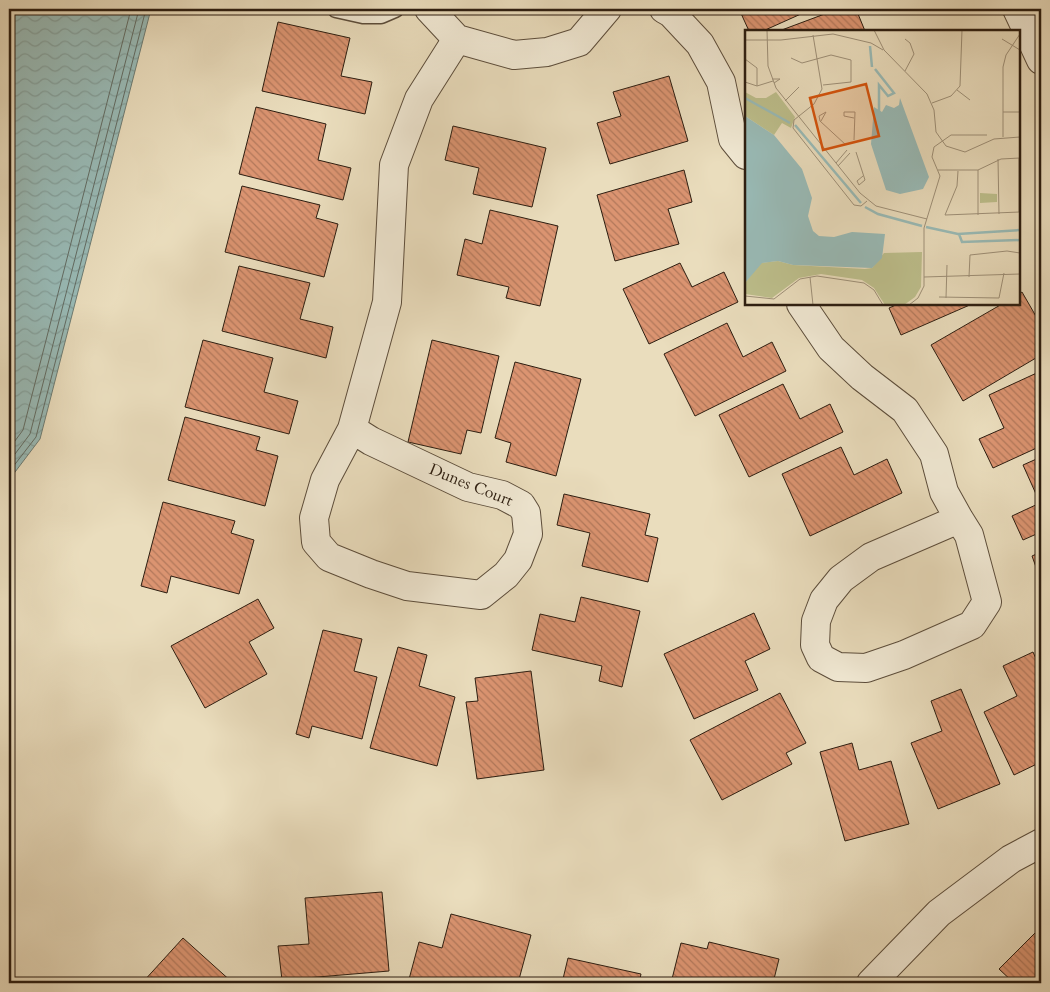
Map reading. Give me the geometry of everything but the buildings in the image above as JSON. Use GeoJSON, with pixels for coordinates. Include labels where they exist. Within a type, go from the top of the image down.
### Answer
{"type":"FeatureCollection","features":[{"type":"Feature","properties":{"kind":"street"},"geometry":{"type":"LineString","coordinates":[[429,9],[457,39],[514,55],[547,52],[579,42],[607,9]]}},
{"type":"Feature","properties":{"kind":"street"},"geometry":{"type":"LineString","coordinates":[[664,9],[700,44],[721,82],[733,139],[745,154]]}},
{"type":"Feature","properties":{"kind":"street"},"geometry":{"type":"LineString","coordinates":[[1017,9],[1041,60]]}},
{"type":"Feature","properties":{"kind":"street","name":"Dunes Court"},"geometry":{"type":"LineString","coordinates":[[352,429],[371,441],[468,487],[502,495],[521,505],[526,513],[528,534],[518,560],[506,575],[481,595],[407,586],[329,557],[316,542],[314,518],[325,480],[352,429],[387,302],[394,166],[418,99],[457,39]]}},
{"type":"Feature","properties":{"kind":"street"},"geometry":{"type":"LineString","coordinates":[[802,305],[831,348],[862,377],[905,410],[934,454],[944,492],[969,535],[988,602],[972,625],[904,655],[866,668],[838,667],[821,658],[815,645],[816,621],[824,600],[841,579],[871,558],[959,518]]}},
{"type":"Feature","properties":{"kind":"street"},"geometry":{"type":"LineString","coordinates":[[871,983],[939,913],[1011,859],[1041,843]]}},
{"type":"Feature","properties":{"kind":"lane"},"geometry":{"type":"LineString","coordinates":[[336,9],[363,15],[381,15],[395,9]]}},
{"type":"Feature","properties":{"kind":"water"},"geometry":{"type":"Polygon","coordinates":[[[9,9],[151,9],[40,439],[9,480],[9,9]]]}}]}
